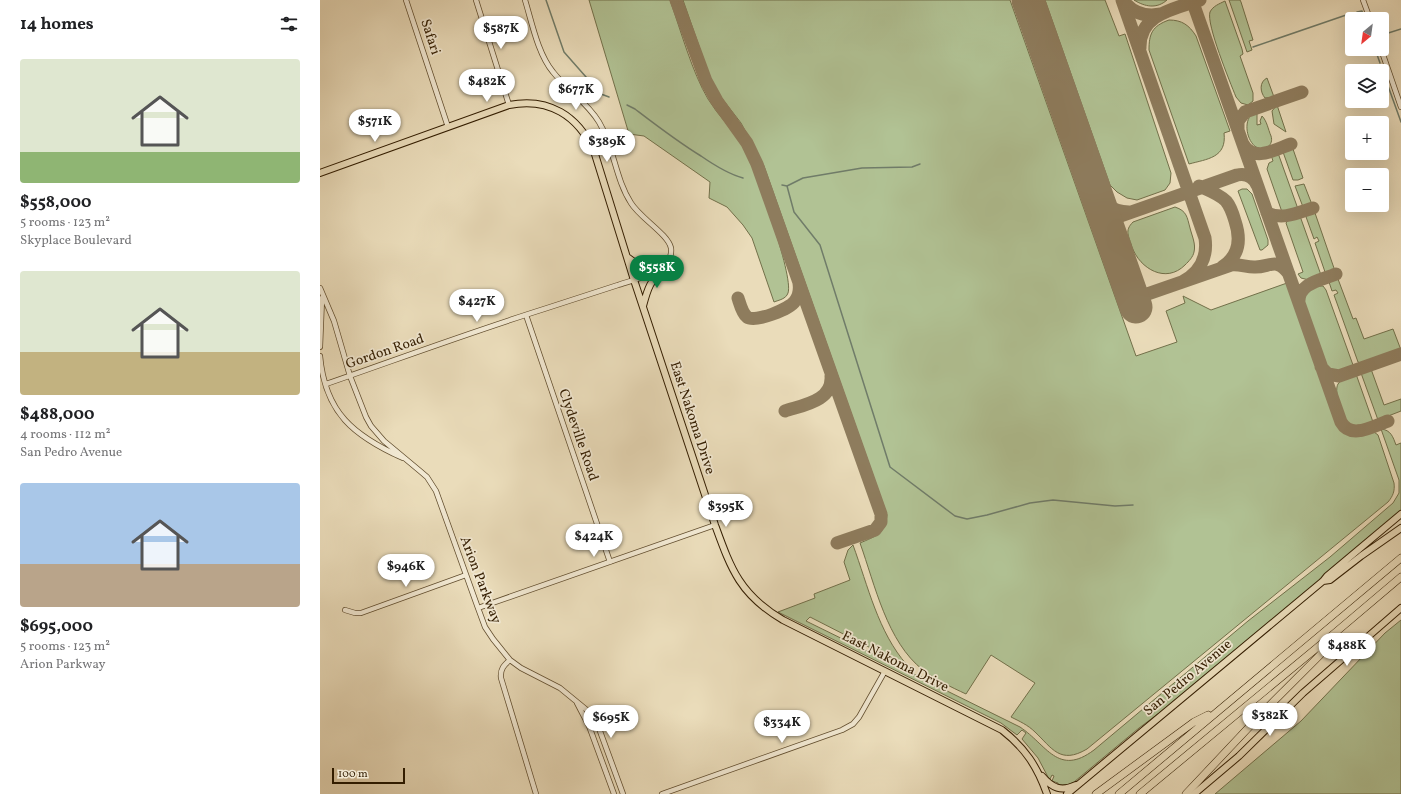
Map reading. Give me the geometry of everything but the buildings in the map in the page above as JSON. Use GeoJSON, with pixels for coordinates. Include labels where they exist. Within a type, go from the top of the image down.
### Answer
{"type":"FeatureCollection","features":[{"type":"Feature","properties":{"kind":"highway"},"geometry":{"type":"LineString","coordinates":[[1119,794],[1401,558]]}},
{"type":"Feature","properties":{"kind":"highway"},"geometry":{"type":"LineString","coordinates":[[1140,794],[1401,577]]}},
{"type":"Feature","properties":{"kind":"highway"},"geometry":{"type":"LineString","coordinates":[[1186,794],[1267,708],[1320,655],[1336,632]]}},
{"type":"Feature","properties":{"kind":"highway"},"geometry":{"type":"LineString","coordinates":[[1096,794],[1194,722],[1220,710]]}},
{"type":"Feature","properties":{"kind":"main road","name":"East Nakoma Drive"},"geometry":{"type":"LineString","coordinates":[[320,172],[509,105],[525,103],[546,106],[560,111],[571,118],[589,139],[594,152],[634,280],[715,525],[733,571],[746,591],[763,607],[783,620],[1002,730],[1026,752],[1038,773],[1047,794]]}},
{"type":"Feature","properties":{"kind":"main road"},"geometry":{"type":"LineString","coordinates":[[627,256],[640,266],[647,269],[664,267]]}},
{"type":"Feature","properties":{"kind":"main road"},"geometry":{"type":"LineString","coordinates":[[643,306],[647,288],[664,267]]}},
{"type":"Feature","properties":{"kind":"main road","name":"San Pedro Avenue"},"geometry":{"type":"LineString","coordinates":[[1067,794],[1323,581],[1401,514]]}},
{"type":"Feature","properties":{"kind":"main road","name":"San Pedro Avenue"},"geometry":{"type":"LineString","coordinates":[[1323,581],[1330,580],[1401,528]]}},
{"type":"Feature","properties":{"kind":"main road"},"geometry":{"type":"LineString","coordinates":[[1194,794],[1239,756],[1308,688],[1401,608]]}},
{"type":"Feature","properties":{"kind":"main road"},"geometry":{"type":"LineString","coordinates":[[1038,773],[1048,783],[1058,788],[1068,788],[1082,782]]}},
{"type":"Feature","properties":{"kind":"main road"},"geometry":{"type":"LineString","coordinates":[[1076,794],[1082,782]]}},
{"type":"Feature","properties":{"kind":"main road"},"geometry":{"type":"LineString","coordinates":[[1043,794],[1044,785]]}},
{"type":"Feature","properties":{"kind":"street","name":"Safari"},"geometry":{"type":"LineString","coordinates":[[406,0],[448,127]]}},
{"type":"Feature","properties":{"kind":"street"},"geometry":{"type":"LineString","coordinates":[[476,0],[509,105]]}},
{"type":"Feature","properties":{"kind":"street"},"geometry":{"type":"LineString","coordinates":[[525,0],[540,49],[546,62],[562,82],[587,106],[599,122],[608,140],[624,190],[630,202],[640,215],[662,233],[668,241],[671,252],[667,264],[664,267]]}},
{"type":"Feature","properties":{"kind":"street"},"geometry":{"type":"LineString","coordinates":[[1363,0],[1367,12]]}},
{"type":"Feature","properties":{"kind":"street"},"geometry":{"type":"LineString","coordinates":[[1383,56],[1401,107]]}},
{"type":"Feature","properties":{"kind":"street","name":"Gordon Road"},"geometry":{"type":"LineString","coordinates":[[326,384],[526,315],[634,280],[656,272],[664,267]]}},
{"type":"Feature","properties":{"kind":"street","name":"Arion Parkway"},"geometry":{"type":"LineString","coordinates":[[320,288],[322,296],[334,321],[350,376],[361,406],[372,426],[384,441],[408,460],[427,478],[436,491],[478,608],[492,639],[510,660],[521,668],[560,688],[588,711],[597,723],[623,794]]}},
{"type":"Feature","properties":{"kind":"street","name":"Arion Parkway"},"geometry":{"type":"LineString","coordinates":[[320,346],[322,296]]}},
{"type":"Feature","properties":{"kind":"street","name":"Clydeville Road"},"geometry":{"type":"LineString","coordinates":[[526,315],[610,562]]}},
{"type":"Feature","properties":{"kind":"street","name":"Arion Parkway"},"geometry":{"type":"LineString","coordinates":[[320,356],[321,368],[329,395],[336,409],[349,425],[361,436],[372,443],[408,460]]}},
{"type":"Feature","properties":{"kind":"street"},"geometry":{"type":"LineString","coordinates":[[478,608],[715,525]]}},
{"type":"Feature","properties":{"kind":"street"},"geometry":{"type":"LineString","coordinates":[[344,610],[355,614],[361,613],[466,576]]}},
{"type":"Feature","properties":{"kind":"street"},"geometry":{"type":"LineString","coordinates":[[510,660],[504,665],[501,678],[536,794]]}},
{"type":"Feature","properties":{"kind":"street"},"geometry":{"type":"LineString","coordinates":[[662,794],[842,730],[853,724],[861,714],[885,671]]}},
{"type":"Feature","properties":{"kind":"street","name":"Arion Parkway"},"geometry":{"type":"LineString","coordinates":[[575,700],[589,726],[614,794]]}},
{"type":"Feature","properties":{"kind":"green space"},"geometry":{"type":"Polygon","coordinates":[[[589,0],[670,0],[702,88],[712,105],[743,146],[756,175],[772,220],[785,266],[788,293],[784,298],[774,302],[752,238],[727,207],[709,198],[710,182],[644,136],[629,134],[589,0]]]}},
{"type":"Feature","properties":{"kind":"green space"},"geometry":{"type":"Polygon","coordinates":[[[683,0],[1010,0],[1136,356],[1177,342],[1166,311],[1185,303],[1183,296],[1211,310],[1287,283],[1336,423],[1343,432],[1353,436],[1361,436],[1374,432],[1378,435],[1394,483],[1394,491],[1390,500],[1087,749],[1078,754],[1063,755],[1057,752],[1029,727],[1011,717],[1035,683],[991,655],[966,694],[928,674],[911,658],[900,644],[891,629],[877,594],[860,543],[879,534],[884,526],[887,515],[764,166],[741,123],[717,92],[708,72],[683,0]]]}},
{"type":"Feature","properties":{"kind":"green space"},"geometry":{"type":"Polygon","coordinates":[[[1045,0],[1105,0],[1119,36],[1125,34],[1171,173],[1170,183],[1165,190],[1137,200],[1127,198],[1117,192],[1110,185],[1045,0]]]}},
{"type":"Feature","properties":{"kind":"green space"},"geometry":{"type":"Polygon","coordinates":[[[1134,0],[1167,0],[1159,5],[1151,6],[1134,0]]]}},
{"type":"Feature","properties":{"kind":"green space"},"geometry":{"type":"Polygon","coordinates":[[[1229,0],[1240,0],[1241,2],[1253,40],[1249,41],[1252,50],[1247,52],[1229,0]]]}},
{"type":"Feature","properties":{"kind":"green space"},"geometry":{"type":"Polygon","coordinates":[[[1225,1],[1242,49],[1243,54],[1240,56],[1253,93],[1253,101],[1248,105],[1241,103],[1236,97],[1219,53],[1212,28],[1210,12],[1214,7],[1225,1]]]}},
{"type":"Feature","properties":{"kind":"green space"},"geometry":{"type":"Polygon","coordinates":[[[1169,20],[1178,21],[1185,24],[1196,36],[1230,131],[1224,133],[1224,141],[1219,152],[1209,159],[1189,164],[1149,50],[1151,35],[1155,28],[1163,22],[1169,20]]]}},
{"type":"Feature","properties":{"kind":"green space"},"geometry":{"type":"Polygon","coordinates":[[[1267,78],[1274,97],[1265,98],[1262,93],[1261,87],[1264,80],[1267,78]]]}},
{"type":"Feature","properties":{"kind":"green space"},"geometry":{"type":"Polygon","coordinates":[[[1277,105],[1286,132],[1274,124],[1272,111],[1277,105]]]}},
{"type":"Feature","properties":{"kind":"green space"},"geometry":{"type":"Polygon","coordinates":[[[1252,114],[1257,114],[1257,125],[1261,124],[1260,121],[1262,116],[1264,118],[1272,139],[1270,145],[1263,149],[1256,147],[1248,136],[1247,126],[1249,117],[1252,114]]]}},
{"type":"Feature","properties":{"kind":"green space"},"geometry":{"type":"Polygon","coordinates":[[[1293,149],[1303,178],[1298,180],[1293,180],[1283,152],[1293,149]]]}},
{"type":"Feature","properties":{"kind":"green space"},"geometry":{"type":"Polygon","coordinates":[[[1278,153],[1298,209],[1285,213],[1282,212],[1267,169],[1269,163],[1273,161],[1271,155],[1278,153]]]}},
{"type":"Feature","properties":{"kind":"green space"},"geometry":{"type":"Polygon","coordinates":[[[1304,184],[1311,202],[1303,207],[1295,186],[1304,184]]]}},
{"type":"Feature","properties":{"kind":"green space"},"geometry":{"type":"Polygon","coordinates":[[[1247,189],[1252,194],[1268,240],[1268,245],[1262,250],[1260,250],[1238,191],[1247,189]]]}},
{"type":"Feature","properties":{"kind":"green space"},"geometry":{"type":"Polygon","coordinates":[[[1175,207],[1182,210],[1187,218],[1194,243],[1193,256],[1178,271],[1162,273],[1154,271],[1141,262],[1136,255],[1132,247],[1128,231],[1133,222],[1175,207]]]}},
{"type":"Feature","properties":{"kind":"green space"},"geometry":{"type":"Polygon","coordinates":[[[1315,213],[1335,271],[1329,273],[1325,272],[1315,243],[1319,241],[1317,237],[1314,239],[1305,214],[1315,213]]]}},
{"type":"Feature","properties":{"kind":"green space"},"geometry":{"type":"Polygon","coordinates":[[[1300,216],[1321,275],[1320,277],[1309,280],[1301,278],[1298,274],[1303,272],[1286,223],[1289,219],[1300,216]]]}},
{"type":"Feature","properties":{"kind":"green space"},"geometry":{"type":"Polygon","coordinates":[[[1338,279],[1353,319],[1356,318],[1364,339],[1393,329],[1401,350],[1362,364],[1358,362],[1334,295],[1338,293],[1336,290],[1332,291],[1329,282],[1338,279]]]}},
{"type":"Feature","properties":{"kind":"green space"},"geometry":{"type":"Polygon","coordinates":[[[1318,286],[1323,286],[1326,290],[1353,368],[1336,372],[1330,369],[1324,361],[1304,302],[1308,291],[1318,286]]]}},
{"type":"Feature","properties":{"kind":"green space"},"geometry":{"type":"Polygon","coordinates":[[[1371,369],[1384,405],[1401,399],[1401,411],[1378,420],[1361,373],[1371,369]]]}},
{"type":"Feature","properties":{"kind":"green space"},"geometry":{"type":"Polygon","coordinates":[[[1356,374],[1373,422],[1360,427],[1352,427],[1346,420],[1340,407],[1337,388],[1338,384],[1342,380],[1356,374]]]}},
{"type":"Feature","properties":{"kind":"green space"},"geometry":{"type":"Polygon","coordinates":[[[1381,429],[1389,432],[1396,445],[1401,443],[1401,513],[1170,705],[1139,728],[1074,782],[1068,785],[1058,785],[1058,783],[1052,781],[1054,776],[1052,775],[1050,779],[1048,777],[1038,758],[1022,739],[1026,733],[1022,730],[1017,735],[1001,723],[778,612],[815,598],[814,594],[850,580],[844,562],[848,550],[853,545],[881,623],[888,638],[907,665],[906,666],[810,617],[806,621],[920,676],[1020,727],[1046,749],[1062,759],[1071,760],[1082,758],[1094,750],[1248,621],[1330,557],[1393,503],[1399,493],[1399,480],[1381,429]]]}},
{"type":"Feature","properties":{"kind":"green space"},"geometry":{"type":"Polygon","coordinates":[[[1401,620],[1401,794],[1215,794],[1301,721],[1385,633],[1401,620]]]}},
{"type":"Feature","properties":{"kind":"waterway"},"geometry":{"type":"LineString","coordinates":[[546,0],[564,52],[601,94],[609,97]]}},
{"type":"Feature","properties":{"kind":"waterway"},"geometry":{"type":"LineString","coordinates":[[1357,12],[1362,12]]}},
{"type":"Feature","properties":{"kind":"waterway"},"geometry":{"type":"LineString","coordinates":[[1253,47],[1345,15]]}},
{"type":"Feature","properties":{"kind":"waterway"},"geometry":{"type":"LineString","coordinates":[[1389,33],[1401,29]]}},
{"type":"Feature","properties":{"kind":"waterway"},"geometry":{"type":"LineString","coordinates":[[1378,56],[1380,63]]}},
{"type":"Feature","properties":{"kind":"waterway"},"geometry":{"type":"LineString","coordinates":[[1389,89],[1401,122]]}},
{"type":"Feature","properties":{"kind":"waterway"},"geometry":{"type":"LineString","coordinates":[[627,105],[635,109],[711,163],[727,172],[743,178]]}},
{"type":"Feature","properties":{"kind":"waterway"},"geometry":{"type":"LineString","coordinates":[[782,185],[787,186],[803,178],[862,168],[912,167],[920,164]]}},
{"type":"Feature","properties":{"kind":"waterway"},"geometry":{"type":"LineString","coordinates":[[787,186],[794,212],[820,245],[890,467],[955,516],[967,519],[1030,503],[1053,500],[1115,506],[1133,505]]}},
{"type":"Feature","properties":{"kind":"taxiway"},"geometry":{"type":"LineString","coordinates":[[676,0],[706,81],[717,101],[747,143],[757,164],[881,514],[881,522],[875,530],[837,543]]}},
{"type":"Feature","properties":{"kind":"taxiway"},"geometry":{"type":"LineString","coordinates":[[1122,0],[1205,238],[1205,252],[1201,264],[1193,274],[1182,282]]}},
{"type":"Feature","properties":{"kind":"taxiway"},"geometry":{"type":"LineString","coordinates":[[1123,0],[1130,8],[1139,13],[1150,15],[1161,14]]}},
{"type":"Feature","properties":{"kind":"taxiway"},"geometry":{"type":"LineString","coordinates":[[1192,0],[1341,422],[1345,427],[1356,431],[1388,421]]}},
{"type":"Feature","properties":{"kind":"taxiway"},"geometry":{"type":"LineString","coordinates":[[1140,48],[1141,37],[1145,27],[1152,20],[1169,10],[1200,0]]}},
{"type":"Feature","properties":{"kind":"taxiway"},"geometry":{"type":"LineString","coordinates":[[1238,130],[1238,121],[1245,112],[1302,92]]}},
{"type":"Feature","properties":{"kind":"taxiway"},"geometry":{"type":"LineString","coordinates":[[1243,144],[1248,150],[1259,154],[1291,144]]}},
{"type":"Feature","properties":{"kind":"taxiway"},"geometry":{"type":"LineString","coordinates":[[1106,221],[1237,175],[1243,174],[1249,176],[1257,185]]}},
{"type":"Feature","properties":{"kind":"taxiway"},"geometry":{"type":"LineString","coordinates":[[1094,186],[1100,197],[1107,205],[1122,212],[1129,212]]}},
{"type":"Feature","properties":{"kind":"taxiway"},"geometry":{"type":"LineString","coordinates":[[1199,186],[1217,194],[1226,201],[1232,211],[1237,228],[1238,247],[1232,258],[1222,267]]}},
{"type":"Feature","properties":{"kind":"taxiway"},"geometry":{"type":"LineString","coordinates":[[1267,213],[1284,216],[1296,214],[1313,208]]}},
{"type":"Feature","properties":{"kind":"taxiway"},"geometry":{"type":"LineString","coordinates":[[1133,299],[1231,265],[1259,267],[1276,264],[1280,265],[1289,274]]}},
{"type":"Feature","properties":{"kind":"taxiway"},"geometry":{"type":"LineString","coordinates":[[1299,303],[1299,296],[1306,287],[1312,283],[1336,274]]}},
{"type":"Feature","properties":{"kind":"taxiway"},"geometry":{"type":"LineString","coordinates":[[738,298],[742,311],[747,317],[764,317],[787,308],[792,304],[798,295],[799,283]]}},
{"type":"Feature","properties":{"kind":"taxiway"},"geometry":{"type":"LineString","coordinates":[[1321,367],[1328,374],[1339,376],[1401,354]]}},
{"type":"Feature","properties":{"kind":"taxiway"},"geometry":{"type":"LineString","coordinates":[[785,411],[816,401],[827,391],[831,376]]}},
{"type":"Feature","properties":{"kind":"runway"},"geometry":{"type":"LineString","coordinates":[[1028,0],[1136,307]]}}]}
